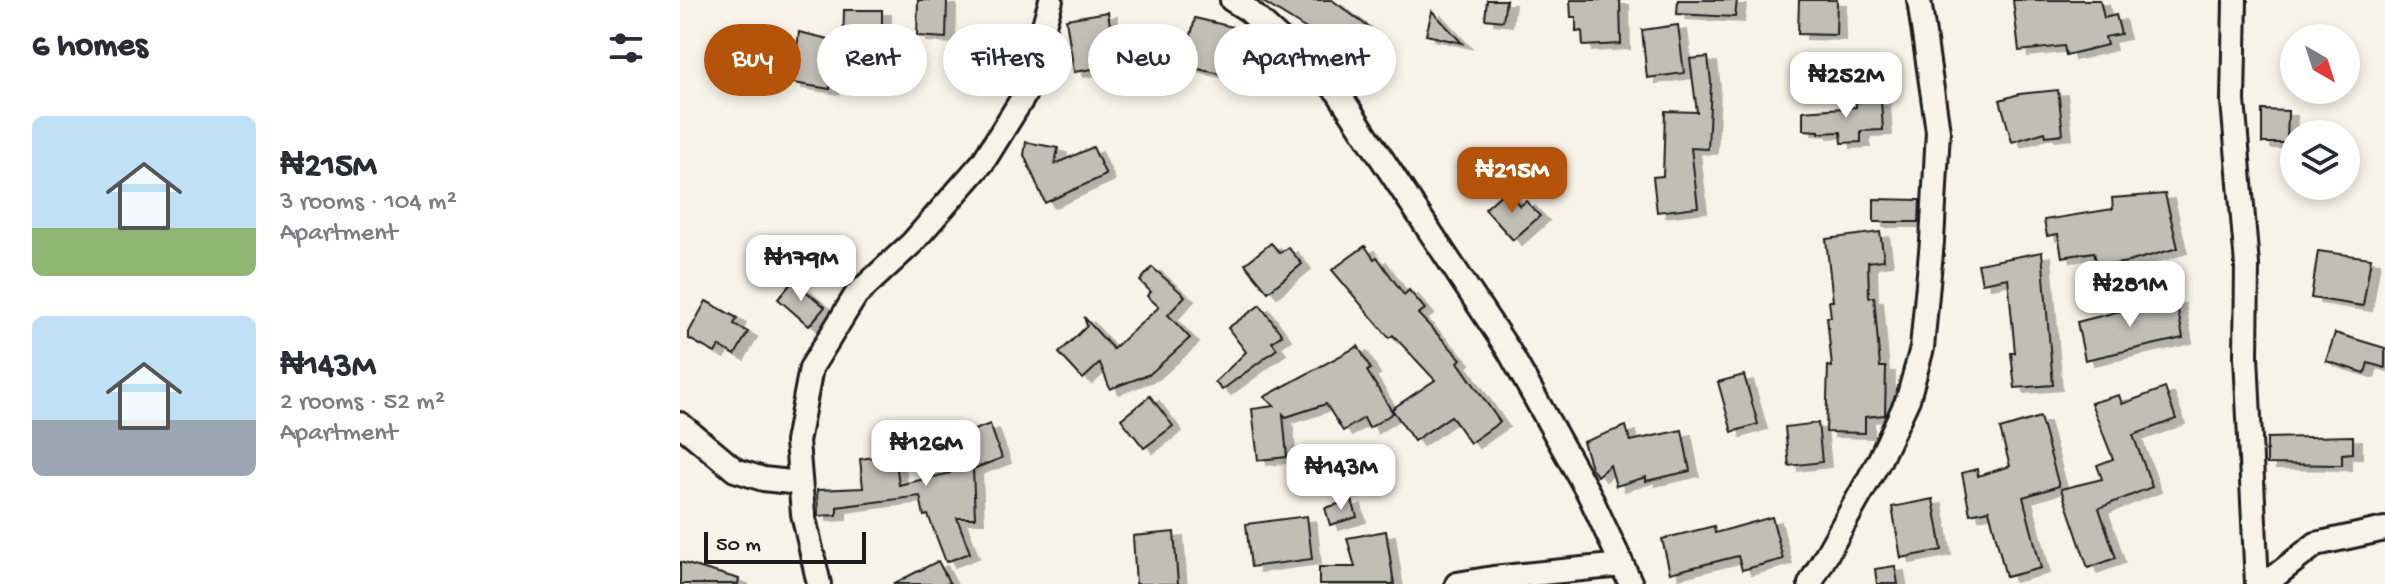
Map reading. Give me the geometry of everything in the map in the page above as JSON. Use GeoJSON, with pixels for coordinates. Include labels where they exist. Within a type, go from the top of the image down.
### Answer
{"type":"FeatureCollection","features":[{"type":"Feature","properties":{"kind":"street"},"geometry":{"type":"LineString","coordinates":[[819,584],[803,514],[797,442],[811,368],[856,295],[912,243],[983,162],[1024,96],[1051,0]]}},
{"type":"Feature","properties":{"kind":"street"},"geometry":{"type":"LineString","coordinates":[[1232,0],[1248,10],[1337,91],[1509,351],[1589,494],[1627,575],[1493,578],[1457,584]]}},
{"type":"Feature","properties":{"kind":"street"},"geometry":{"type":"LineString","coordinates":[[1810,584],[1879,461],[1908,399],[1922,348],[1938,131],[1919,0]]}},
{"type":"Feature","properties":{"kind":"street"},"geometry":{"type":"LineString","coordinates":[[2235,0],[2233,101],[2247,265],[2246,356],[2257,584]]}},
{"type":"Feature","properties":{"kind":"street"},"geometry":{"type":"LineString","coordinates":[[680,424],[735,470],[763,479],[800,483]]}},
{"type":"Feature","properties":{"kind":"street"},"geometry":{"type":"LineString","coordinates":[[2265,584],[2316,544],[2385,529]]}},
{"type":"Feature","properties":{"kind":"building"},"geometry":{"type":"Polygon","coordinates":[[[918,0],[947,0],[943,38],[927,37],[927,24],[917,24],[918,0]]]}},
{"type":"Feature","properties":{"kind":"building"},"geometry":{"type":"Polygon","coordinates":[[[1260,0],[1332,0],[1364,24],[1299,24],[1260,0]]]}},
{"type":"Feature","properties":{"kind":"building"},"geometry":{"type":"Polygon","coordinates":[[[1487,0],[1506,0],[1503,21],[1485,19],[1487,0]]]}},
{"type":"Feature","properties":{"kind":"building"},"geometry":{"type":"Polygon","coordinates":[[[1570,0],[1620,0],[1621,44],[1583,46],[1582,31],[1576,32],[1576,17],[1571,17],[1570,0]]]}},
{"type":"Feature","properties":{"kind":"building"},"geometry":{"type":"Polygon","coordinates":[[[1678,0],[1737,0],[1735,17],[1677,14],[1678,0]]]}},
{"type":"Feature","properties":{"kind":"building"},"geometry":{"type":"Polygon","coordinates":[[[1799,0],[1837,0],[1836,35],[1798,34],[1799,0]]]}},
{"type":"Feature","properties":{"kind":"building"},"geometry":{"type":"Polygon","coordinates":[[[2013,0],[2100,0],[2104,18],[2116,15],[2121,34],[2105,37],[2107,45],[2066,55],[2064,46],[2019,51],[2013,0]]]}},
{"type":"Feature","properties":{"kind":"building"},"geometry":{"type":"Polygon","coordinates":[[[844,10],[882,10],[882,24],[844,24],[844,10]]]}},
{"type":"Feature","properties":{"kind":"building"},"geometry":{"type":"Polygon","coordinates":[[[1432,11],[1462,43],[1426,35],[1432,11]]]}},
{"type":"Feature","properties":{"kind":"building"},"geometry":{"type":"Polygon","coordinates":[[[1108,12],[1110,24],[1088,24],[1088,70],[1074,72],[1072,24],[1067,24],[1066,19],[1108,12]]]}},
{"type":"Feature","properties":{"kind":"building"},"geometry":{"type":"Polygon","coordinates":[[[1195,18],[1220,24],[1214,24],[1214,73],[1198,69],[1198,24],[1194,24],[1195,18]]]}},
{"type":"Feature","properties":{"kind":"building"},"geometry":{"type":"Polygon","coordinates":[[[1678,25],[1684,73],[1647,78],[1642,30],[1678,25]]]}},
{"type":"Feature","properties":{"kind":"building"},"geometry":{"type":"Polygon","coordinates":[[[801,32],[817,36],[817,87],[801,84],[801,32]]]}},
{"type":"Feature","properties":{"kind":"building"},"geometry":{"type":"Polygon","coordinates":[[[1708,57],[1711,82],[1708,149],[1691,148],[1698,207],[1657,212],[1653,177],[1663,176],[1665,111],[1697,112],[1690,59],[1708,57]]]}},
{"type":"Feature","properties":{"kind":"building"},"geometry":{"type":"Polygon","coordinates":[[[2058,90],[2063,134],[2046,136],[2045,132],[2012,142],[2000,100],[2019,94],[2058,90]]]}},
{"type":"Feature","properties":{"kind":"building"},"geometry":{"type":"Polygon","coordinates":[[[1881,100],[1883,130],[1861,131],[1861,142],[1842,143],[1841,132],[1803,130],[1803,111],[1856,107],[1856,102],[1881,100]]]}},
{"type":"Feature","properties":{"kind":"building"},"geometry":{"type":"Polygon","coordinates":[[[2262,110],[2288,111],[2288,120],[2280,120],[2280,143],[2262,143],[2262,110]]]}},
{"type":"Feature","properties":{"kind":"building"},"geometry":{"type":"Polygon","coordinates":[[[1026,142],[1058,148],[1055,164],[1093,147],[1106,175],[1045,203],[1024,155],[1026,142]]]}},
{"type":"Feature","properties":{"kind":"building"},"geometry":{"type":"Polygon","coordinates":[[[1506,190],[1520,206],[1526,201],[1540,216],[1513,240],[1485,209],[1506,190]]]}},
{"type":"Feature","properties":{"kind":"building"},"geometry":{"type":"Polygon","coordinates":[[[2165,194],[2178,248],[2097,267],[2094,252],[2062,257],[2058,234],[2047,236],[2044,220],[2113,209],[2112,198],[2165,194]]]}},
{"type":"Feature","properties":{"kind":"building"},"geometry":{"type":"Polygon","coordinates":[[[1874,199],[1920,200],[1919,222],[1874,222],[1874,199]]]}},
{"type":"Feature","properties":{"kind":"building"},"geometry":{"type":"Polygon","coordinates":[[[1880,232],[1884,260],[1868,262],[1869,297],[1874,297],[1880,367],[1886,367],[1885,415],[1865,417],[1865,433],[1826,432],[1828,366],[1832,367],[1827,317],[1831,317],[1829,301],[1833,301],[1826,239],[1880,232]]]}},
{"type":"Feature","properties":{"kind":"building"},"geometry":{"type":"Polygon","coordinates":[[[1271,243],[1280,253],[1288,247],[1302,264],[1268,292],[1245,264],[1271,243]]]}},
{"type":"Feature","properties":{"kind":"building"},"geometry":{"type":"Polygon","coordinates":[[[1365,246],[1374,259],[1377,257],[1404,295],[1409,290],[1425,309],[1418,314],[1461,359],[1458,362],[1500,422],[1470,443],[1451,416],[1414,441],[1392,409],[1435,380],[1393,335],[1389,338],[1332,270],[1365,246]]]}},
{"type":"Feature","properties":{"kind":"building"},"geometry":{"type":"Polygon","coordinates":[[[2318,251],[2371,258],[2363,306],[2311,298],[2318,251]]]}},
{"type":"Feature","properties":{"kind":"building"},"geometry":{"type":"Polygon","coordinates":[[[2042,252],[2053,385],[2015,388],[2008,278],[1982,283],[1978,264],[2042,252]]]}},
{"type":"Feature","properties":{"kind":"building"},"geometry":{"type":"Polygon","coordinates":[[[1152,267],[1185,296],[1168,315],[1190,338],[1150,374],[1110,389],[1100,363],[1083,379],[1059,353],[1087,326],[1084,317],[1113,349],[1159,307],[1147,296],[1151,292],[1140,281],[1152,267]]]}},
{"type":"Feature","properties":{"kind":"building"},"geometry":{"type":"Polygon","coordinates":[[[793,281],[825,307],[809,326],[778,299],[793,281]]]}},
{"type":"Feature","properties":{"kind":"building"},"geometry":{"type":"Polygon","coordinates":[[[2176,299],[2183,338],[2085,360],[2077,322],[2176,299]]]}},
{"type":"Feature","properties":{"kind":"building"},"geometry":{"type":"Polygon","coordinates":[[[706,301],[737,318],[734,324],[748,332],[735,355],[719,346],[715,353],[689,339],[689,332],[706,301]]]}},
{"type":"Feature","properties":{"kind":"building"},"geometry":{"type":"Polygon","coordinates":[[[1260,305],[1282,335],[1272,342],[1277,349],[1222,390],[1215,382],[1246,352],[1228,328],[1260,305]]]}},
{"type":"Feature","properties":{"kind":"building"},"geometry":{"type":"Polygon","coordinates":[[[2335,333],[2385,348],[2385,368],[2368,363],[2365,373],[2326,361],[2335,333]]]}},
{"type":"Feature","properties":{"kind":"building"},"geometry":{"type":"Polygon","coordinates":[[[1358,346],[1371,369],[1367,371],[1393,413],[1369,428],[1364,418],[1343,431],[1326,404],[1286,417],[1283,414],[1287,457],[1258,460],[1252,409],[1274,406],[1264,397],[1358,346]]]}},
{"type":"Feature","properties":{"kind":"building"},"geometry":{"type":"Polygon","coordinates":[[[1744,375],[1758,424],[1732,432],[1718,382],[1744,375]]]}},
{"type":"Feature","properties":{"kind":"building"},"geometry":{"type":"Polygon","coordinates":[[[2165,388],[2176,419],[2133,435],[2152,487],[2099,508],[2116,558],[2088,568],[2061,489],[2102,479],[2097,465],[2113,459],[2091,403],[2119,395],[2122,404],[2165,388]]]}},
{"type":"Feature","properties":{"kind":"building"},"geometry":{"type":"Polygon","coordinates":[[[1150,396],[1173,426],[1144,448],[1121,419],[1150,396]]]}},
{"type":"Feature","properties":{"kind":"building"},"geometry":{"type":"Polygon","coordinates":[[[2040,417],[2059,486],[2023,497],[2041,568],[2006,577],[1989,510],[1970,514],[1962,473],[1977,469],[1978,476],[2010,466],[2000,429],[2040,417]]]}},
{"type":"Feature","properties":{"kind":"building"},"geometry":{"type":"Polygon","coordinates":[[[1818,423],[1822,462],[1789,466],[1785,427],[1818,423]]]}},
{"type":"Feature","properties":{"kind":"building"},"geometry":{"type":"Polygon","coordinates":[[[990,424],[1002,458],[973,469],[975,518],[957,518],[970,553],[946,562],[928,515],[924,516],[920,496],[837,507],[837,515],[818,516],[817,490],[863,488],[860,459],[895,454],[899,485],[950,473],[939,443],[990,424]]]}},
{"type":"Feature","properties":{"kind":"building"},"geometry":{"type":"Polygon","coordinates":[[[1626,426],[1630,441],[1682,430],[1690,471],[1646,481],[1646,477],[1616,486],[1610,465],[1597,476],[1583,442],[1626,426]]]}},
{"type":"Feature","properties":{"kind":"building"},"geometry":{"type":"Polygon","coordinates":[[[2353,436],[2353,453],[2342,454],[2342,465],[2267,464],[2267,438],[2353,436]]]}},
{"type":"Feature","properties":{"kind":"building"},"geometry":{"type":"Polygon","coordinates":[[[1933,499],[1942,550],[1901,558],[1892,507],[1933,499]]]}},
{"type":"Feature","properties":{"kind":"building"},"geometry":{"type":"Polygon","coordinates":[[[1352,500],[1357,517],[1330,525],[1325,508],[1352,500]]]}},
{"type":"Feature","properties":{"kind":"building"},"geometry":{"type":"Polygon","coordinates":[[[1307,516],[1312,559],[1251,567],[1246,524],[1307,516]]]}},
{"type":"Feature","properties":{"kind":"building"},"geometry":{"type":"Polygon","coordinates":[[[1772,517],[1783,559],[1742,570],[1738,556],[1670,573],[1662,539],[1714,526],[1715,533],[1772,517]]]}},
{"type":"Feature","properties":{"kind":"building"},"geometry":{"type":"Polygon","coordinates":[[[1386,531],[1394,584],[1319,584],[1319,567],[1355,567],[1347,538],[1386,531]]]}},
{"type":"Feature","properties":{"kind":"building"},"geometry":{"type":"Polygon","coordinates":[[[1174,532],[1178,584],[1136,584],[1133,536],[1174,532]]]}},
{"type":"Feature","properties":{"kind":"building"},"geometry":{"type":"Polygon","coordinates":[[[938,561],[950,584],[893,584],[938,561]]]}},
{"type":"Feature","properties":{"kind":"building"},"geometry":{"type":"Polygon","coordinates":[[[680,562],[739,579],[738,584],[680,584],[680,562]]]}},
{"type":"Feature","properties":{"kind":"building"},"geometry":{"type":"Polygon","coordinates":[[[1895,566],[1898,584],[1877,584],[1875,569],[1895,566]]]}}]}
